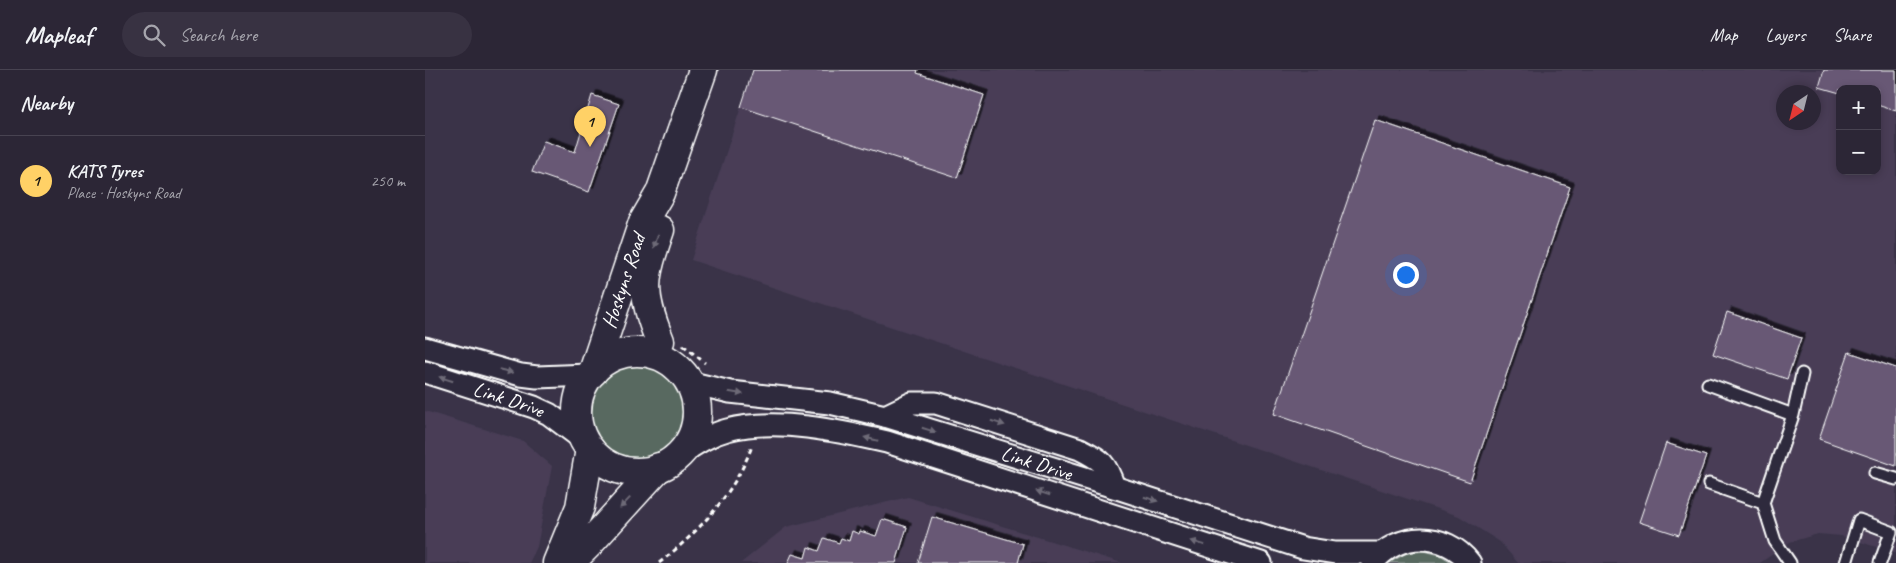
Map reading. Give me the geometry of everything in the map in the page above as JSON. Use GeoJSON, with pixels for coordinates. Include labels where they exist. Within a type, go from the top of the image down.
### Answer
{"type":"FeatureCollection","features":[{"type":"Feature","properties":{"kind":"main road","name":"Hoskyns Road"},"geometry":{"type":"LineString","coordinates":[[591,373],[643,222],[660,193],[703,70]]}},
{"type":"Feature","properties":{"kind":"main road","name":"Hoskyns Road"},"geometry":{"type":"LineString","coordinates":[[660,193],[661,229],[649,264],[645,287],[649,314],[669,340]]}},
{"type":"Feature","properties":{"kind":"main road"},"geometry":{"type":"LineString","coordinates":[[570,563],[668,462],[691,437],[696,421],[696,405],[689,382],[673,364],[663,358],[646,353],[617,355],[606,360],[591,373],[580,393],[577,408],[579,424],[587,445],[603,461],[620,469],[639,472],[668,462]]}},
{"type":"Feature","properties":{"kind":"main road"},"geometry":{"type":"LineString","coordinates":[[557,563],[580,507],[587,445]]}},
{"type":"Feature","properties":{"kind":"street","name":"Link Drive"},"geometry":{"type":"LineString","coordinates":[[425,348],[521,375],[537,377],[591,373]]}},
{"type":"Feature","properties":{"kind":"street","name":"Link Drive"},"geometry":{"type":"LineString","coordinates":[[425,372],[534,407],[549,414],[587,445]]}},
{"type":"Feature","properties":{"kind":"street","name":"Link Drive"},"geometry":{"type":"LineString","coordinates":[[689,382],[730,392],[830,404],[885,416],[1114,486],[1303,548],[1377,558]]}},
{"type":"Feature","properties":{"kind":"street","name":"Link Drive"},"geometry":{"type":"LineString","coordinates":[[668,462],[706,438],[728,430],[753,426],[780,426],[850,434],[887,442],[1261,563]]}},
{"type":"Feature","properties":{"kind":"street"},"geometry":{"type":"LineString","coordinates":[[1377,558],[1390,547],[1411,539],[1432,539],[1452,547],[1469,563]]}},
{"type":"Feature","properties":{"kind":"lane"},"geometry":{"type":"LineString","coordinates":[[1790,563],[1775,541],[1763,503],[1793,415],[1802,374]]}},
{"type":"Feature","properties":{"kind":"lane"},"geometry":{"type":"LineString","coordinates":[[1708,384],[1793,415]]}},
{"type":"Feature","properties":{"kind":"lane"},"geometry":{"type":"LineString","coordinates":[[1875,473],[1896,480]]}},
{"type":"Feature","properties":{"kind":"lane"},"geometry":{"type":"LineString","coordinates":[[1709,484],[1763,503]]}},
{"type":"Feature","properties":{"kind":"lane"},"geometry":{"type":"LineString","coordinates":[[1846,563],[1859,520],[1891,532],[1880,563]]}},
{"type":"Feature","properties":{"kind":"path"},"geometry":{"type":"LineString","coordinates":[[669,340],[710,366]]}},
{"type":"Feature","properties":{"kind":"path"},"geometry":{"type":"LineString","coordinates":[[659,563],[689,539],[725,495],[752,447],[753,438]]}},
{"type":"Feature","properties":{"kind":"shaded area"},"geometry":{"type":"Polygon","coordinates":[[[753,70],[1896,70],[1896,553],[1841,536],[1818,534],[1790,542],[1760,563],[1518,563],[1500,542],[1459,516],[691,260],[753,70]]]}},
{"type":"Feature","properties":{"kind":"shaded area"},"geometry":{"type":"Polygon","coordinates":[[[425,411],[523,441],[552,466],[537,547],[529,563],[425,563],[425,411]]]}},
{"type":"Feature","properties":{"kind":"shaded area"},"geometry":{"type":"Polygon","coordinates":[[[908,497],[1122,563],[741,563],[786,527],[908,497]]]}},
{"type":"Feature","properties":{"kind":"green space"},"geometry":{"type":"Polygon","coordinates":[[[636,363],[655,367],[671,377],[681,393],[685,412],[681,431],[671,447],[655,457],[636,461],[617,457],[601,447],[591,431],[587,412],[591,393],[601,377],[617,367],[636,363]]]}},
{"type":"Feature","properties":{"kind":"green space"},"geometry":{"type":"Polygon","coordinates":[[[1424,551],[1440,555],[1453,563],[1389,563],[1407,553],[1424,551]]]}},
{"type":"Feature","properties":{"kind":"building"},"geometry":{"type":"Polygon","coordinates":[[[753,70],[918,70],[917,73],[984,95],[957,178],[741,107],[753,70]]]}},
{"type":"Feature","properties":{"kind":"building"},"geometry":{"type":"Polygon","coordinates":[[[1824,70],[1896,70],[1896,111],[1881,106],[1881,85],[1836,85],[1836,92],[1821,88],[1820,85],[1824,70]]]}},
{"type":"Feature","properties":{"kind":"building"},"geometry":{"type":"Polygon","coordinates":[[[592,95],[619,104],[589,192],[532,172],[544,141],[575,152],[592,95]]]}},
{"type":"Feature","properties":{"kind":"building"},"geometry":{"type":"Polygon","coordinates":[[[1375,120],[1570,187],[1470,482],[1274,414],[1375,120]]]}},
{"type":"Feature","properties":{"kind":"building"},"geometry":{"type":"Polygon","coordinates":[[[1727,312],[1801,338],[1787,379],[1713,354],[1727,312]]]}},
{"type":"Feature","properties":{"kind":"building"},"geometry":{"type":"Polygon","coordinates":[[[1849,352],[1896,368],[1896,466],[1819,439],[1849,352]]]}},
{"type":"Feature","properties":{"kind":"building"},"geometry":{"type":"Polygon","coordinates":[[[1666,443],[1706,456],[1679,535],[1639,522],[1666,443]]]}},
{"type":"Feature","properties":{"kind":"building"},"geometry":{"type":"Polygon","coordinates":[[[932,517],[1023,544],[1018,563],[918,563],[932,517]]]}},
{"type":"Feature","properties":{"kind":"building"},"geometry":{"type":"Polygon","coordinates":[[[882,519],[907,527],[896,563],[788,563],[792,554],[805,558],[808,547],[819,551],[824,538],[839,543],[841,538],[849,541],[852,531],[859,534],[860,531],[876,536],[882,519]]]}},
{"type":"Feature","properties":{"kind":"place","name":"KATS Tyres"},"geometry":{"type":"Point","coordinates":[590,147]}}]}
